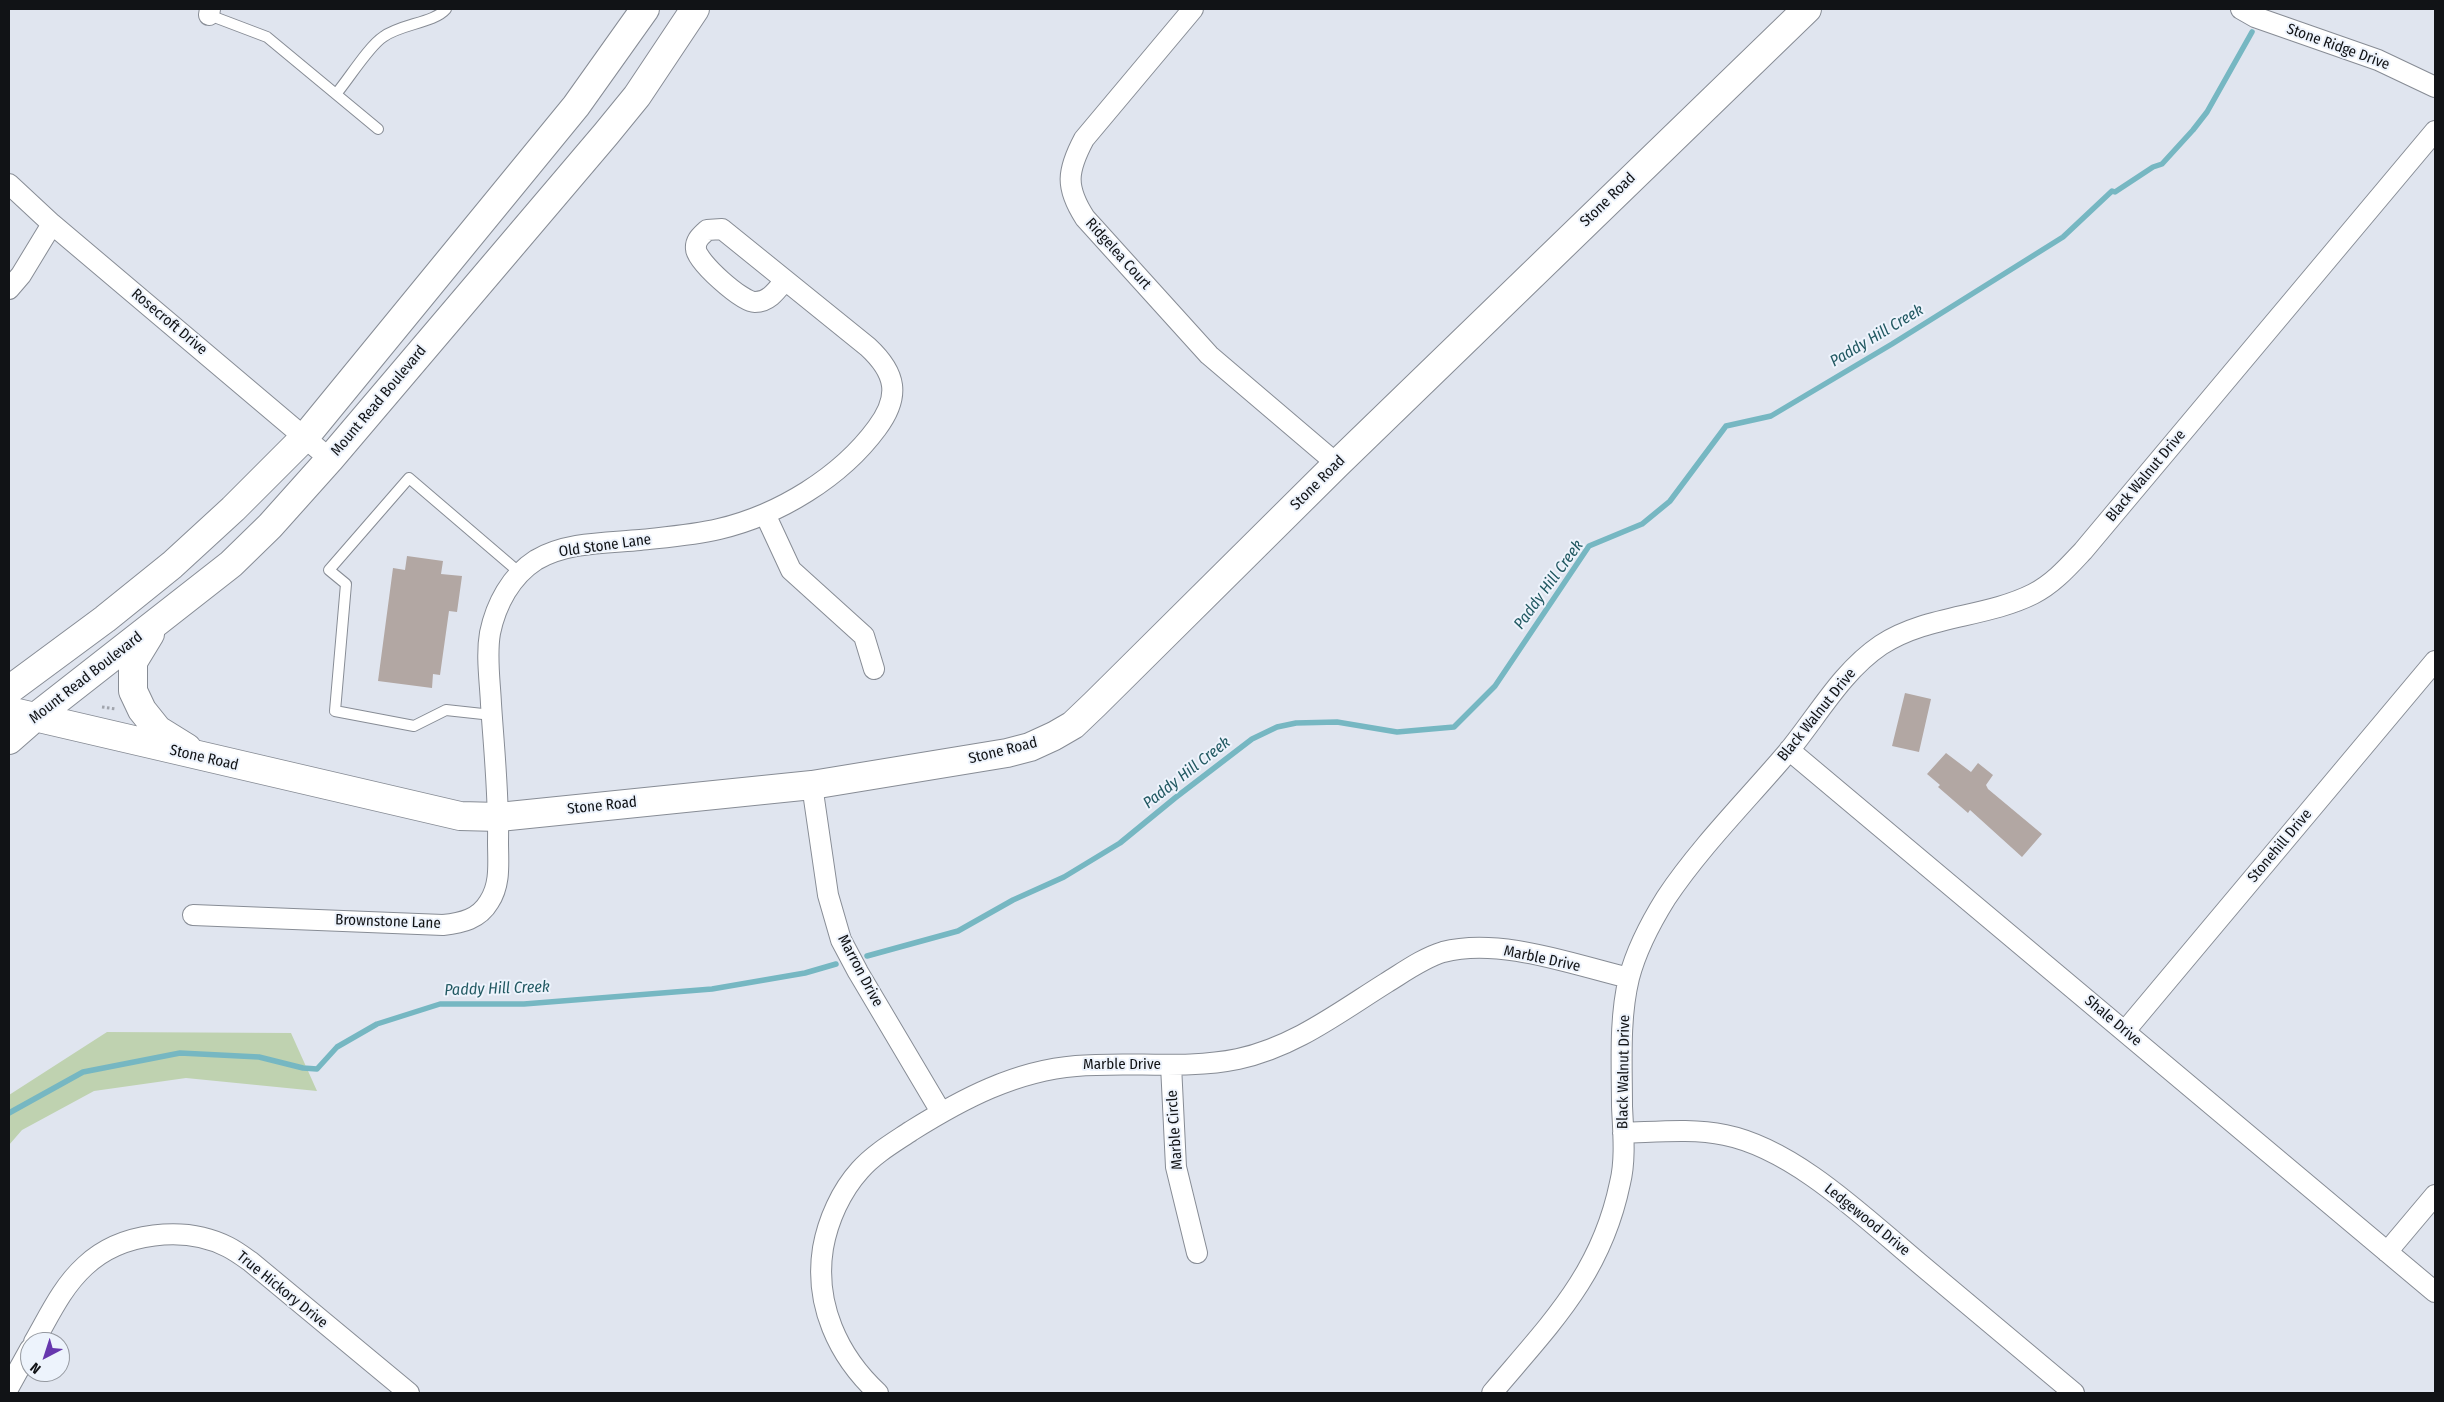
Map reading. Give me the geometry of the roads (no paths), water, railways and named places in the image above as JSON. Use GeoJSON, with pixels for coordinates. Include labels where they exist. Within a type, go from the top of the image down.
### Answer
{"type":"FeatureCollection","features":[{"type":"Feature","properties":{"kind":"main road"},"geometry":{"type":"LineString","coordinates":[[9,690],[105,619],[172,565],[233,509],[305,437],[576,106],[645,9]]}},
{"type":"Feature","properties":{"kind":"main road","name":"Mount Read Boulevard"},"geometry":{"type":"LineString","coordinates":[[9,740],[21,715],[161,619],[231,564],[270,526],[330,460],[636,96],[695,9]]}},
{"type":"Feature","properties":{"kind":"main road"},"geometry":{"type":"LineString","coordinates":[[636,96],[712,9]]}},
{"type":"Feature","properties":{"kind":"main road","name":"Stone Road"},"geometry":{"type":"LineString","coordinates":[[21,715],[460,816],[499,817],[812,785],[1007,753],[1030,747],[1073,725],[1338,464],[1807,9]]}},
{"type":"Feature","properties":{"kind":"main road"},"geometry":{"type":"LineString","coordinates":[[161,619],[133,662],[133,690],[142,710],[158,730],[202,757]]}},
{"type":"Feature","properties":{"kind":"street","name":"Ridgelea Court"},"geometry":{"type":"LineString","coordinates":[[1193,9],[1084,139],[1074,158],[1070,174],[1070,189],[1076,204],[1085,218],[1209,355],[1338,464]]}},
{"type":"Feature","properties":{"kind":"street","name":"Stone Ridge Drive"},"geometry":{"type":"LineString","coordinates":[[2241,9],[2255,17],[2378,60],[2435,87]]}},
{"type":"Feature","properties":{"kind":"street","name":"Black Walnut Drive"},"geometry":{"type":"LineString","coordinates":[[1492,1393],[1564,1308],[1594,1260],[1610,1226],[1621,1179],[1623,1133],[1622,1051],[1629,978],[1645,936],[1666,898],[1789,750],[1839,685],[1881,645],[1904,633],[1928,624],[2009,604],[2033,594],[2053,582],[2083,551],[2435,131]]}},
{"type":"Feature","properties":{"kind":"street","name":"Rosecroft Drive"},"geometry":{"type":"LineString","coordinates":[[9,184],[52,224],[330,460]]}},
{"type":"Feature","properties":{"kind":"street"},"geometry":{"type":"LineString","coordinates":[[9,289],[21,275],[52,224]]}},
{"type":"Feature","properties":{"kind":"street","name":"Old Stone Lane"},"geometry":{"type":"LineString","coordinates":[[499,817],[488,652],[490,634],[504,594],[520,574],[538,559],[576,546],[699,533],[765,514],[810,489],[836,470],[857,452],[885,418],[891,404],[893,388],[889,373],[881,359],[785,280]]}},
{"type":"Feature","properties":{"kind":"street"},"geometry":{"type":"LineString","coordinates":[[765,514],[791,570],[864,636],[874,670]]}},
{"type":"Feature","properties":{"kind":"street","name":"Stonehill Drive"},"geometry":{"type":"LineString","coordinates":[[2125,1031],[2435,661]]}},
{"type":"Feature","properties":{"kind":"street","name":"Shale Drive"},"geometry":{"type":"LineString","coordinates":[[1789,750],[2435,1292]]}},
{"type":"Feature","properties":{"kind":"street","name":"Marron Drive"},"geometry":{"type":"LineString","coordinates":[[812,785],[828,895],[841,940],[941,1112]]}},
{"type":"Feature","properties":{"kind":"street","name":"Brownstone Lane"},"geometry":{"type":"LineString","coordinates":[[193,915],[443,925],[468,920],[484,909],[495,888],[498,872],[499,817]]}},
{"type":"Feature","properties":{"kind":"street","name":"Marble Drive"},"geometry":{"type":"LineString","coordinates":[[878,1393],[848,1360],[828,1318],[822,1277],[826,1230],[843,1195],[859,1171],[877,1154],[941,1112],[1001,1082],[1042,1071],[1074,1066],[1118,1064],[1171,1065],[1236,1060],[1279,1048],[1308,1033],[1399,976],[1442,952],[1462,949],[1514,950],[1629,978]]}},
{"type":"Feature","properties":{"kind":"street","name":"Marble Circle"},"geometry":{"type":"LineString","coordinates":[[1171,1065],[1176,1168],[1197,1253]]}},
{"type":"Feature","properties":{"kind":"street","name":"Ledgewood Drive"},"geometry":{"type":"LineString","coordinates":[[1623,1133],[1694,1131],[1726,1135],[1760,1147],[1797,1167],[1853,1207],[2074,1393]]}},
{"type":"Feature","properties":{"kind":"street"},"geometry":{"type":"LineString","coordinates":[[2387,1252],[2435,1195]]}},
{"type":"Feature","properties":{"kind":"street","name":"True Hickory Drive"},"geometry":{"type":"LineString","coordinates":[[40,1332],[58,1300],[85,1265],[113,1246],[151,1235],[170,1235],[210,1241],[228,1247],[251,1262],[409,1393]]}},
{"type":"Feature","properties":{"kind":"street"},"geometry":{"type":"LineString","coordinates":[[9,1387],[20,1367]]}},
{"type":"Feature","properties":{"kind":"lane"},"geometry":{"type":"LineString","coordinates":[[336,94],[381,38],[400,27],[441,14],[446,9]]}},
{"type":"Feature","properties":{"kind":"lane"},"geometry":{"type":"LineString","coordinates":[[209,12],[267,37],[378,129]]}},
{"type":"Feature","properties":{"kind":"lane"},"geometry":{"type":"LineString","coordinates":[[492,715],[446,710],[414,726],[335,711],[346,584],[329,570],[409,478],[520,574]]}},
{"type":"Feature","properties":{"kind":"waterway","name":"Paddy Hill Creek"},"geometry":{"type":"LineString","coordinates":[[867,956],[958,931],[1013,900],[1064,877],[1120,843],[1252,739],[1277,727],[1296,723],[1337,722],[1397,732],[1454,727],[1495,686],[1589,546],[1642,524],[1670,501],[1726,426],[1771,416],[1892,344],[2063,237],[2112,191],[2115,192],[2153,167],[2162,164],[2207,112],[2252,32]]}},
{"type":"Feature","properties":{"kind":"waterway","name":"Paddy Hill Creek"},"geometry":{"type":"LineString","coordinates":[[9,1113],[83,1072],[180,1053],[259,1057],[303,1068],[317,1069],[337,1047],[377,1024],[440,1004],[524,1004],[712,989],[805,973],[836,964]]}}]}
